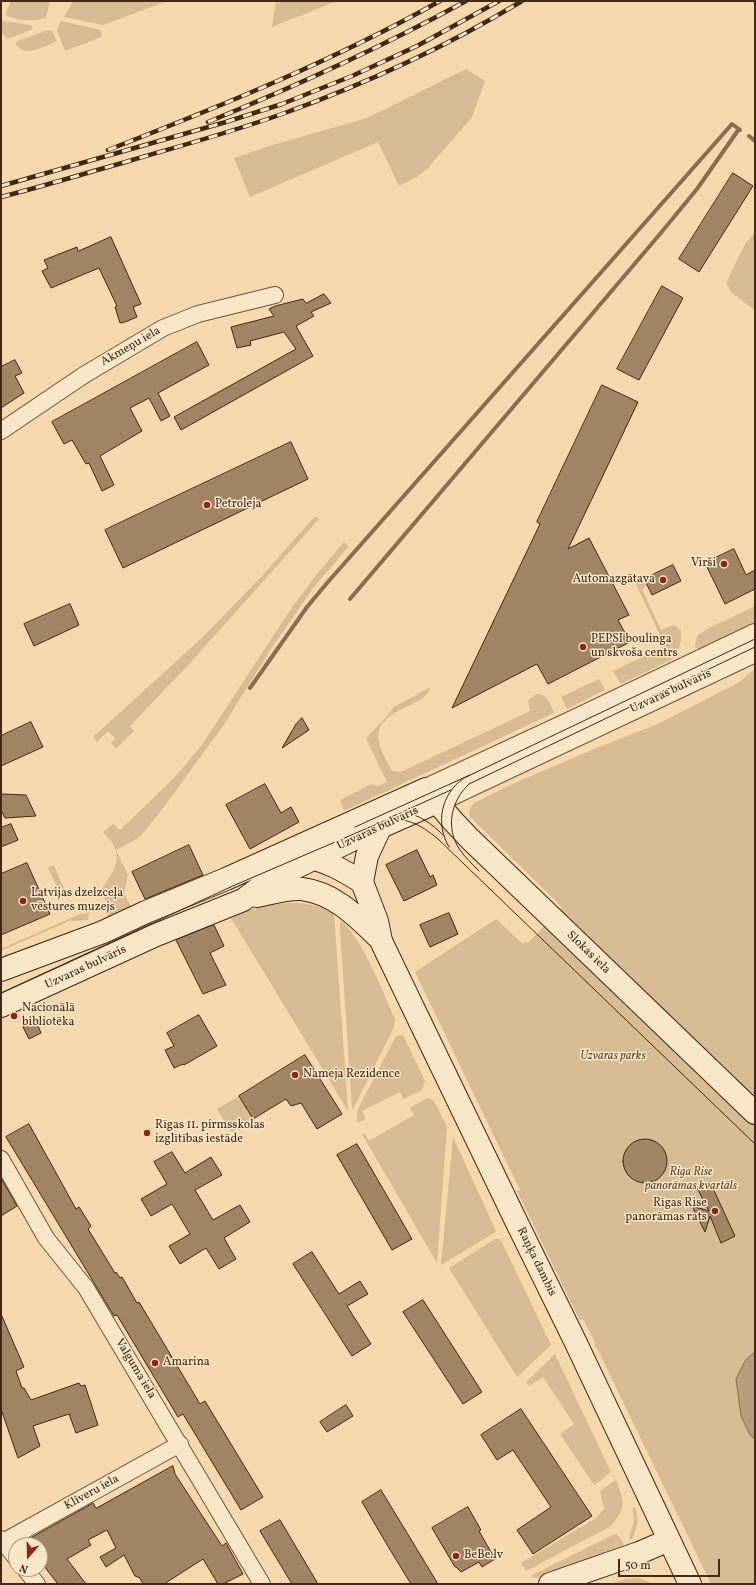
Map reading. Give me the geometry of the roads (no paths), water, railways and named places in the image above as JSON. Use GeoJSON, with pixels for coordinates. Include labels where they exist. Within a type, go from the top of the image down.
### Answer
{"type":"FeatureCollection","features":[{"type":"Feature","properties":{"kind":"main road","name":"Uzvaras bulvāris"},"geometry":{"type":"LineString","coordinates":[[1,1006],[156,935],[243,900],[268,881],[380,828],[431,796]]}},
{"type":"Feature","properties":{"kind":"main road","name":"Uzvaras bulvāris"},"geometry":{"type":"LineString","coordinates":[[1,970],[103,932],[146,912],[283,854],[431,796]]}},
{"type":"Feature","properties":{"kind":"main road","name":"Slokas iela"},"geometry":{"type":"LineString","coordinates":[[431,796],[481,850],[755,1114]]}},
{"type":"Feature","properties":{"kind":"main road"},"geometry":{"type":"LineString","coordinates":[[283,854],[315,858],[344,870],[362,882],[367,856],[380,828]]}},
{"type":"Feature","properties":{"kind":"main road","name":"Raņķa dambis"},"geometry":{"type":"LineString","coordinates":[[362,882],[377,921],[381,941],[575,1341],[690,1584]]}},
{"type":"Feature","properties":{"kind":"main road","name":"Raņķa dambis"},"geometry":{"type":"LineString","coordinates":[[243,900],[282,890],[302,889],[321,893],[335,900],[359,919],[381,941]]}},
{"type":"Feature","properties":{"kind":"main road"},"geometry":{"type":"LineString","coordinates":[[550,1584],[639,1553],[669,1540]]}},
{"type":"Feature","properties":{"kind":"street","name":"Akmeņu iela"},"geometry":{"type":"LineString","coordinates":[[1,431],[91,371],[163,328],[198,314],[275,295]]}},
{"type":"Feature","properties":{"kind":"street","name":"Uzvaras bulvāris"},"geometry":{"type":"LineString","coordinates":[[431,796],[566,724],[755,634]]}},
{"type":"Feature","properties":{"kind":"street","name":"Uzvaras bulvāris"},"geometry":{"type":"LineString","coordinates":[[431,796],[755,652]]}},
{"type":"Feature","properties":{"kind":"street","name":"Valguma iela"},"geometry":{"type":"LineString","coordinates":[[1,1159],[46,1238],[86,1288],[262,1584]]}},
{"type":"Feature","properties":{"kind":"street","name":"Klīveru iela"},"geometry":{"type":"LineString","coordinates":[[2,1540],[180,1444]]}},
{"type":"Feature","properties":{"kind":"waterway"},"geometry":{"type":"LineString","coordinates":[[250,688],[307,607],[327,583],[732,124],[740,130]]}},
{"type":"Feature","properties":{"kind":"waterway"},"geometry":{"type":"LineString","coordinates":[[350,599],[660,234],[697,189],[739,129]]}},
{"type":"Feature","properties":{"kind":"waterway"},"geometry":{"type":"LineString","coordinates":[[749,136],[755,141]]}},
{"type":"Feature","properties":{"kind":"tram line"},"geometry":{"type":"LineString","coordinates":[[449,847],[442,828],[443,810],[445,801],[450,792],[464,778],[755,639]]}},
{"type":"Feature","properties":{"kind":"tram line"},"geometry":{"type":"LineString","coordinates":[[479,871],[460,850],[455,842],[453,833],[452,815],[454,807],[458,798],[469,784],[755,647]]}},
{"type":"Feature","properties":{"kind":"tram line"},"geometry":{"type":"LineString","coordinates":[[355,827],[470,775]]}},
{"type":"Feature","properties":{"kind":"tram line"},"geometry":{"type":"LineString","coordinates":[[391,817],[451,790]]}},
{"type":"Feature","properties":{"kind":"tram line"},"geometry":{"type":"LineString","coordinates":[[402,812],[425,820],[443,835]]}},
{"type":"Feature","properties":{"kind":"tram line"},"geometry":{"type":"LineString","coordinates":[[1,993],[235,885],[384,821],[406,821],[419,826],[438,839],[755,1144]]}},
{"type":"Feature","properties":{"kind":"railway"},"geometry":{"type":"LineString","coordinates":[[108,150],[276,82],[400,23],[440,1]]}},
{"type":"Feature","properties":{"kind":"railway"},"geometry":{"type":"LineString","coordinates":[[208,122],[338,65],[403,34],[466,1]]}},
{"type":"Feature","properties":{"kind":"railway"},"geometry":{"type":"LineString","coordinates":[[1,186],[226,122],[282,104],[352,76],[417,46],[499,1]]}},
{"type":"Feature","properties":{"kind":"railway"},"geometry":{"type":"LineString","coordinates":[[1,197],[263,121],[344,90],[405,64],[464,34],[522,1]]}},
{"type":"Feature","properties":{"kind":"place","name":"Petroleja"},"geometry":{"type":"Point","coordinates":[207,505]}},
{"type":"Feature","properties":{"kind":"place","name":"Virši"},"geometry":{"type":"Point","coordinates":[724,564]}},
{"type":"Feature","properties":{"kind":"place","name":"Automazgātava"},"geometry":{"type":"Point","coordinates":[663,580]}},
{"type":"Feature","properties":{"kind":"place","name":"PEPSI boulinga un skvoša centrs"},"geometry":{"type":"Point","coordinates":[583,647]}},
{"type":"Feature","properties":{"kind":"place","name":"Latvijas dzelzceļa vēstures muzejs"},"geometry":{"type":"Point","coordinates":[23,901]}},
{"type":"Feature","properties":{"kind":"place","name":"Nacionālā bibliotēka"},"geometry":{"type":"Point","coordinates":[14,1016]}},
{"type":"Feature","properties":{"kind":"place","name":"Nameja Rezidence"},"geometry":{"type":"Point","coordinates":[295,1075]}},
{"type":"Feature","properties":{"kind":"place","name":"Rīgas 11. pirmsskolas izglītības iestāde"},"geometry":{"type":"Point","coordinates":[147,1133]}},
{"type":"Feature","properties":{"kind":"place","name":"Rīgas Rise panorāmas rats"},"geometry":{"type":"Point","coordinates":[715,1211]}},
{"type":"Feature","properties":{"kind":"place","name":"Amarina"},"geometry":{"type":"Point","coordinates":[155,1363]}},
{"type":"Feature","properties":{"kind":"place","name":"BeBe.lv"},"geometry":{"type":"Point","coordinates":[456,1556]}},
{"type":"Feature","properties":{"kind":"park label","name":"Uzvaras parks"},"geometry":{"type":"Point","coordinates":[613,1057]}},
{"type":"Feature","properties":{"kind":"park label","name":"Riga Rise panorāmas kvartāls"},"geometry":{"type":"Point","coordinates":[691,1180]}}]}
